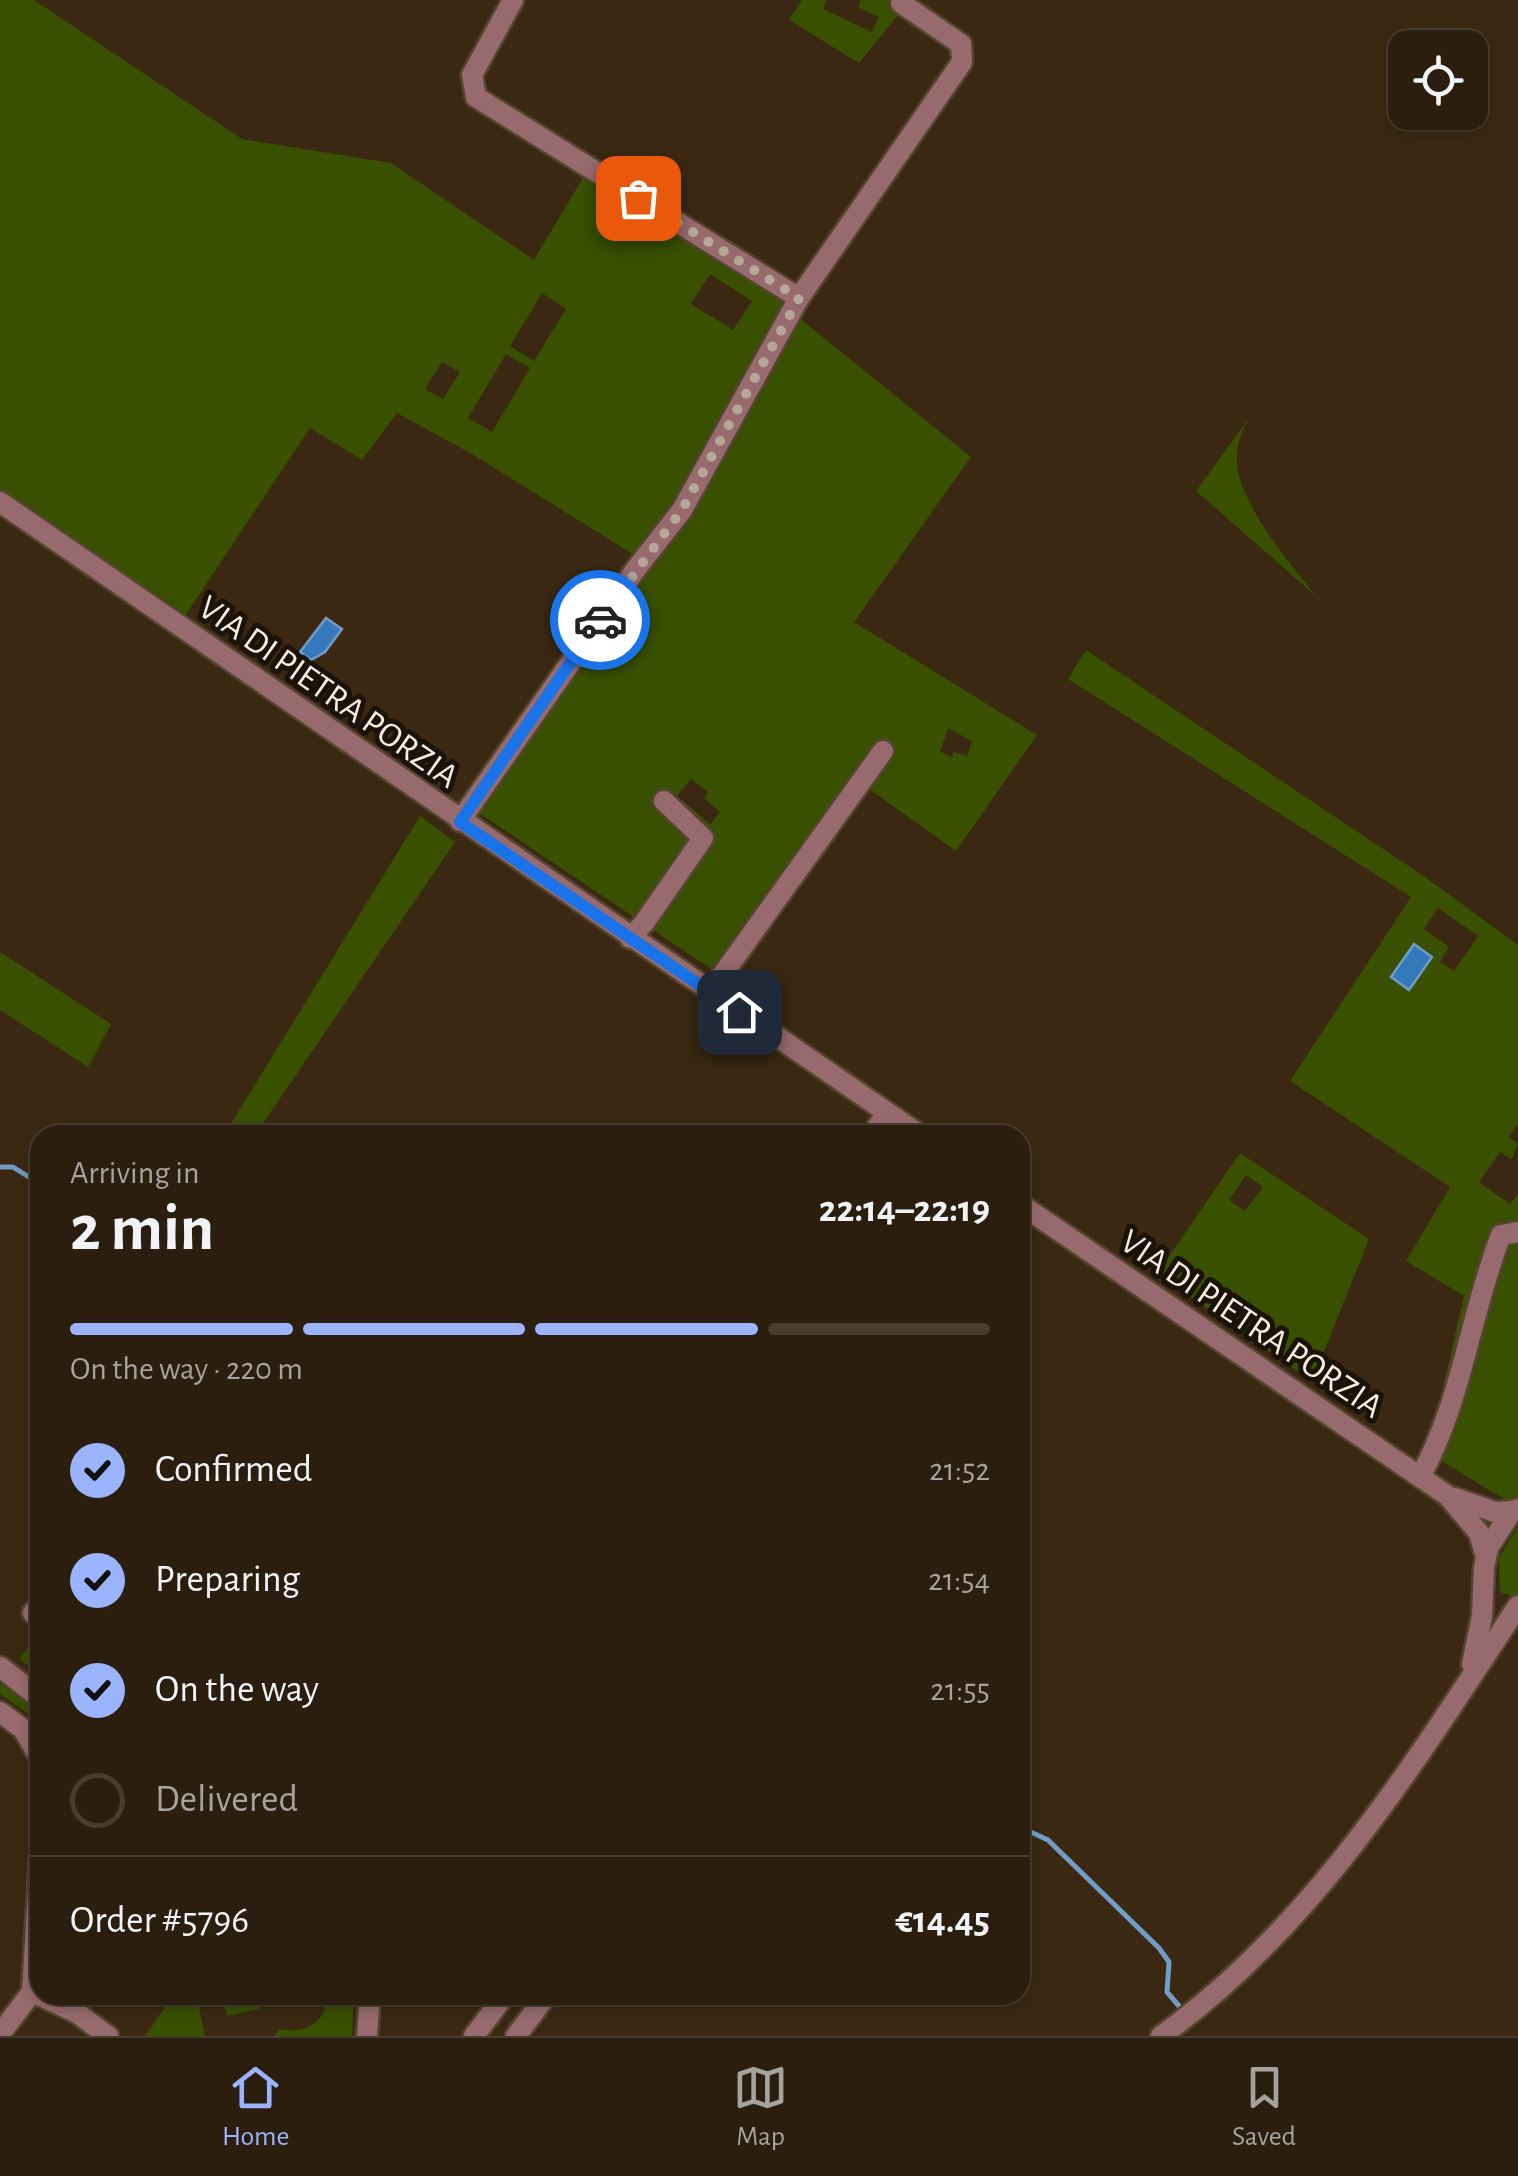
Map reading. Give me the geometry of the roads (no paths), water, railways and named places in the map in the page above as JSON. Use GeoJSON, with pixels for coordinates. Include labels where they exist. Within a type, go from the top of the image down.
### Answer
{"type":"FeatureCollection","features":[{"type":"Feature","properties":{"kind":"street"},"geometry":{"type":"LineString","coordinates":[[513,0],[472,74],[476,97],[799,298]]}},
{"type":"Feature","properties":{"kind":"street"},"geometry":{"type":"LineString","coordinates":[[466,825],[636,568],[682,510],[799,298],[962,62],[961,44],[901,3]]}},
{"type":"Feature","properties":{"kind":"street","name":"VIA DI PIETRA PORZIA"},"geometry":{"type":"LineString","coordinates":[[0,502],[905,1125]]}},
{"type":"Feature","properties":{"kind":"street"},"geometry":{"type":"LineString","coordinates":[[710,992],[719,974],[884,750]]}},
{"type":"Feature","properties":{"kind":"street"},"geometry":{"type":"LineString","coordinates":[[624,933],[644,923],[703,838],[664,801]]}},
{"type":"Feature","properties":{"kind":"street"},"geometry":{"type":"LineString","coordinates":[[879,1125],[887,1113]]}},
{"type":"Feature","properties":{"kind":"street","name":"VIA DI PIETRA PORZIA"},"geometry":{"type":"LineString","coordinates":[[1030,1211],[1448,1496]]}},
{"type":"Feature","properties":{"kind":"street"},"geometry":{"type":"LineString","coordinates":[[1420,1477],[1432,1456],[1456,1390],[1487,1270],[1501,1235],[1518,1232]]}},
{"type":"Feature","properties":{"kind":"street"},"geometry":{"type":"LineString","coordinates":[[1448,1496],[1495,1512],[1515,1510]]}},
{"type":"Feature","properties":{"kind":"street"},"geometry":{"type":"LineString","coordinates":[[1448,1496],[1479,1533],[1486,1557]]}},
{"type":"Feature","properties":{"kind":"street"},"geometry":{"type":"LineString","coordinates":[[1469,1679],[1488,1548],[1515,1510]]}},
{"type":"Feature","properties":{"kind":"street"},"geometry":{"type":"LineString","coordinates":[[1161,2036],[1229,1982],[1305,1906],[1347,1854],[1518,1605],[1502,1604],[1484,1594]]}},
{"type":"Feature","properties":{"kind":"street"},"geometry":{"type":"LineString","coordinates":[[0,1667],[30,1690]]}},
{"type":"Feature","properties":{"kind":"street"},"geometry":{"type":"LineString","coordinates":[[0,1712],[23,1729],[30,1741]]}},
{"type":"Feature","properties":{"kind":"street"},"geometry":{"type":"LineString","coordinates":[[0,2034],[30,1995]]}},
{"type":"Feature","properties":{"kind":"street"},"geometry":{"type":"LineString","coordinates":[[60,2005],[108,2036]]}},
{"type":"Feature","properties":{"kind":"street"},"geometry":{"type":"LineString","coordinates":[[367,2036],[369,2005]]}},
{"type":"Feature","properties":{"kind":"street"},"geometry":{"type":"LineString","coordinates":[[474,2036],[497,2005]]}},
{"type":"Feature","properties":{"kind":"street"},"geometry":{"type":"LineString","coordinates":[[516,2036],[540,2005]]}},
{"type":"Feature","properties":{"kind":"water"},"geometry":{"type":"Polygon","coordinates":[[[326,618],[342,629],[325,652],[311,660],[300,652],[326,618]]]}},
{"type":"Feature","properties":{"kind":"water"},"geometry":{"type":"Polygon","coordinates":[[[1414,944],[1432,957],[1409,990],[1391,977],[1414,944]]]}},
{"type":"Feature","properties":{"kind":"waterway"},"geometry":{"type":"LineString","coordinates":[[0,1167],[13,1167],[30,1178]]}},
{"type":"Feature","properties":{"kind":"waterway"},"geometry":{"type":"LineString","coordinates":[[1030,1832],[1048,1840],[1159,1948],[1169,1962],[1167,1992],[1179,2006]]}}]}
